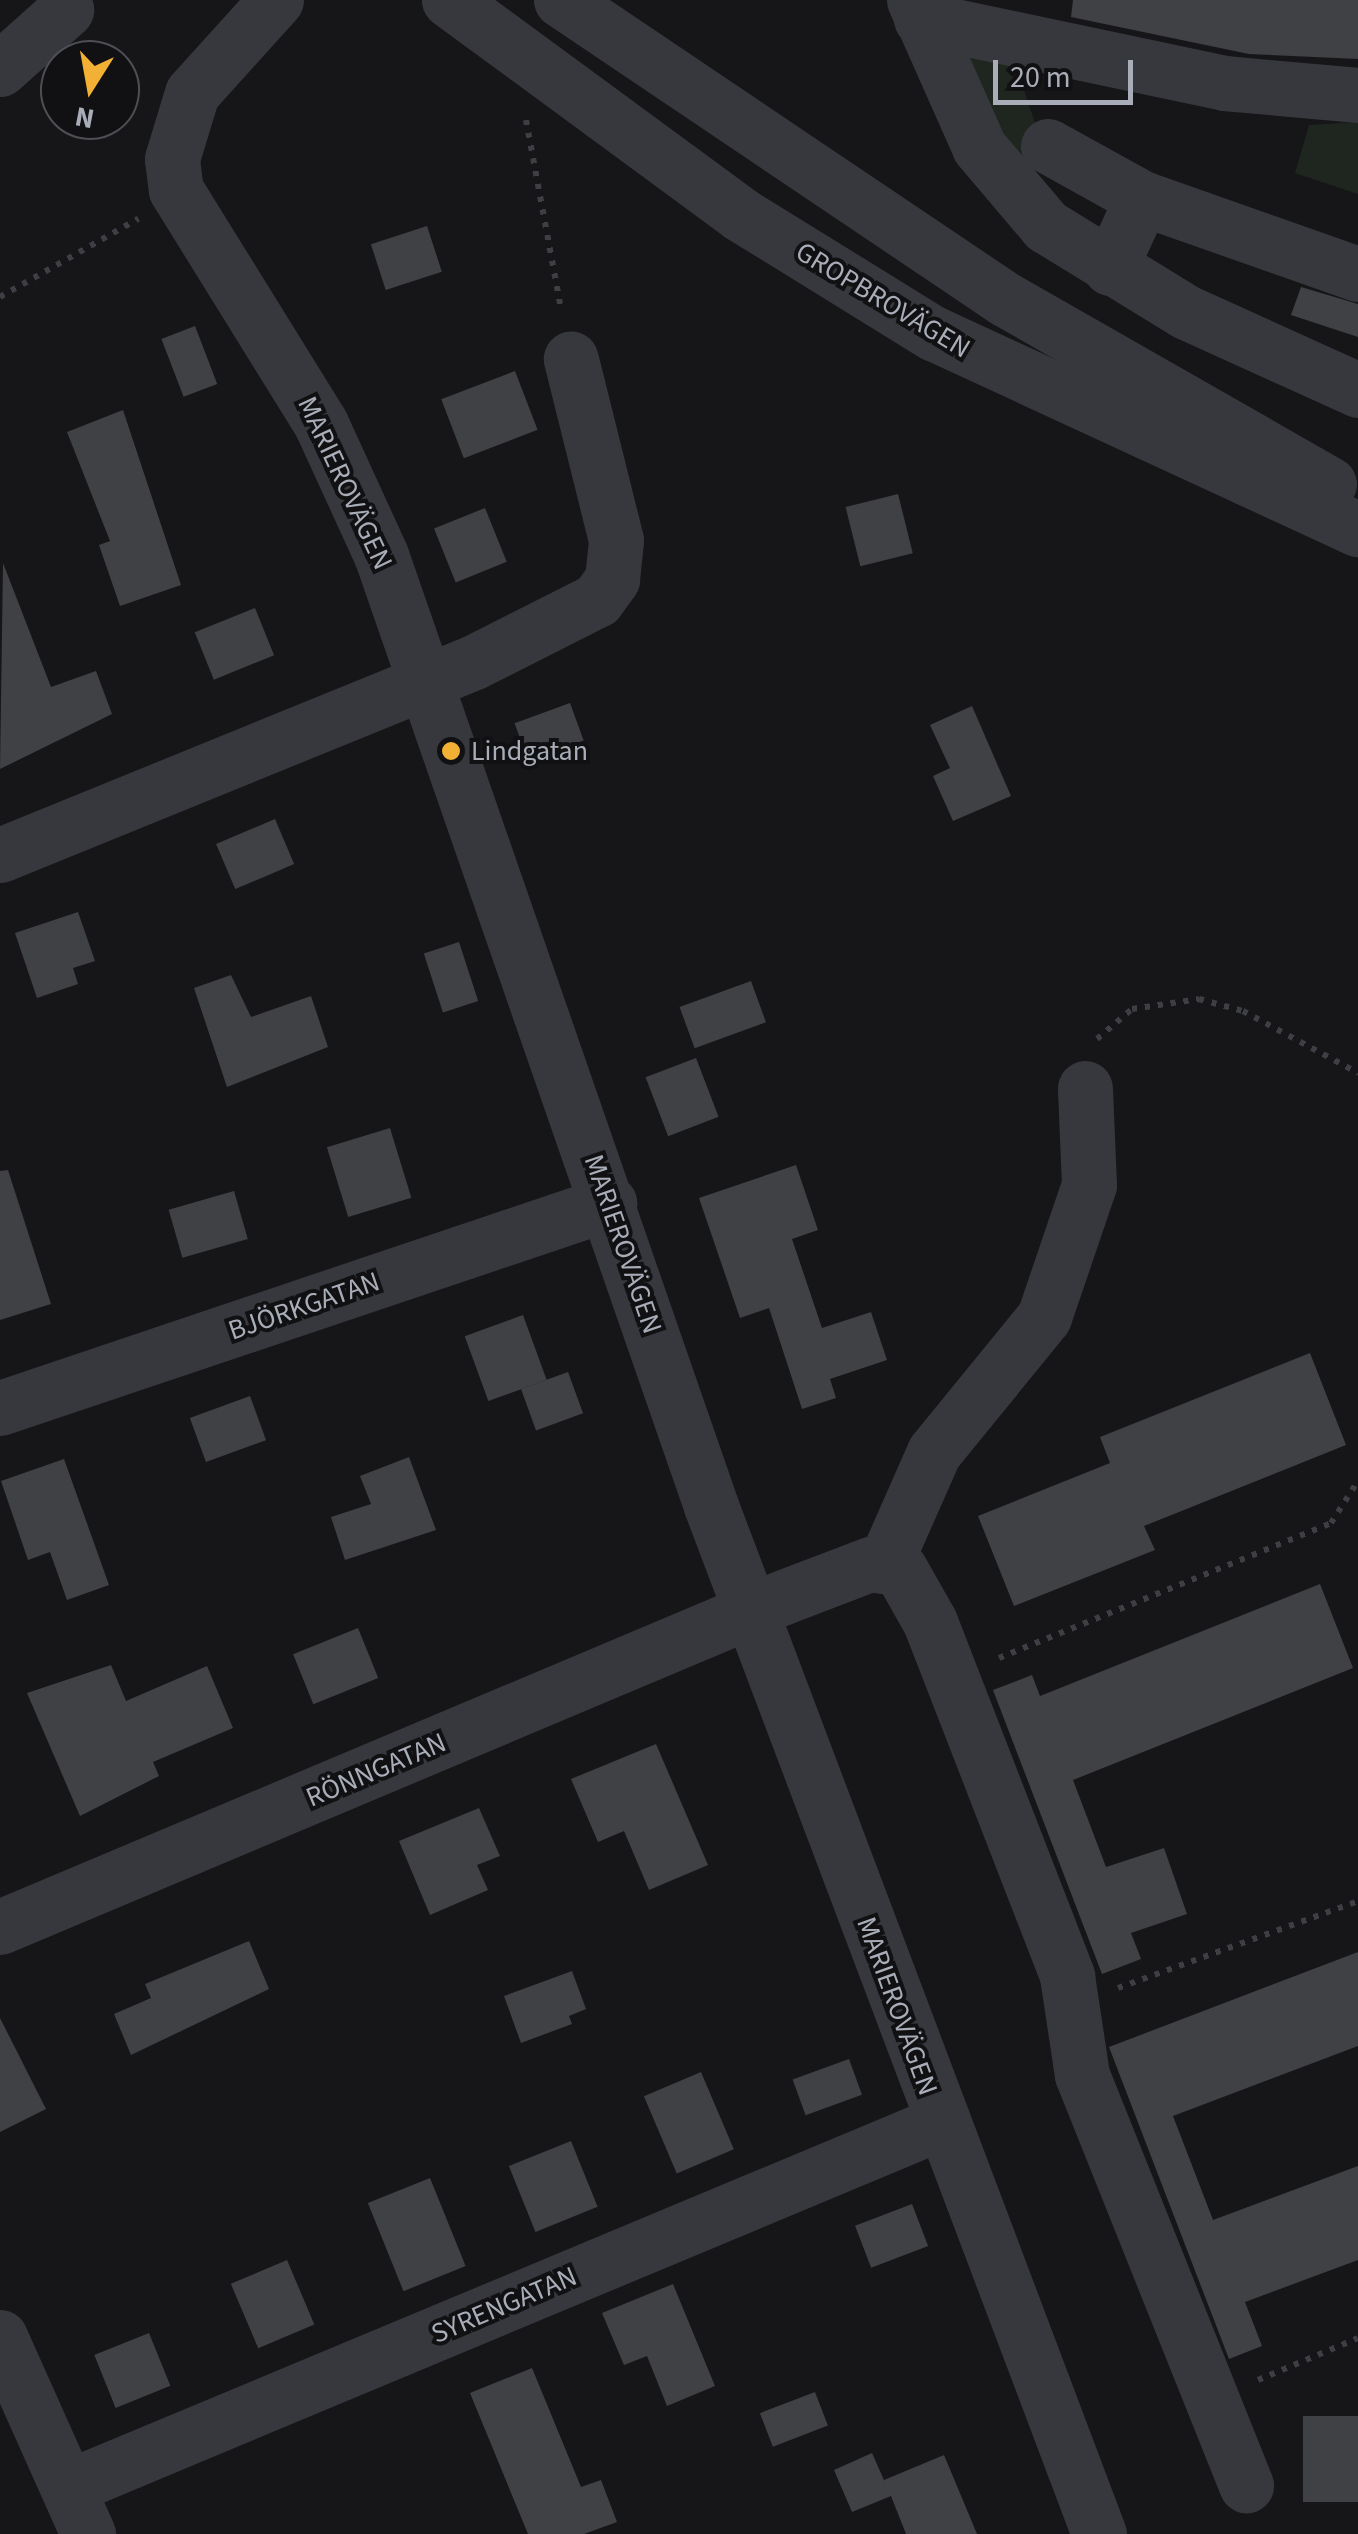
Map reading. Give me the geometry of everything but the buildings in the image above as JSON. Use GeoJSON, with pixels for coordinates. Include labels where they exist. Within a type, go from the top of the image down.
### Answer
{"type":"FeatureCollection","features":[{"type":"Feature","properties":{"kind":"street","name":"MARIEROVÄGEN"},"geometry":{"type":"LineString","coordinates":[[276,0],[192,93],[172,159],[176,190],[321,424],[427,681],[750,1611],[940,2123],[1099,2534]]}},
{"type":"Feature","properties":{"kind":"street","name":"GROPBROVÄGEN"},"geometry":{"type":"LineString","coordinates":[[449,0],[740,214],[932,333],[1358,529]]}},
{"type":"Feature","properties":{"kind":"street"},"geometry":{"type":"LineString","coordinates":[[561,0],[1005,299],[1358,501]]}},
{"type":"Feature","properties":{"kind":"street"},"geometry":{"type":"LineString","coordinates":[[0,70],[66,10]]}},
{"type":"Feature","properties":{"kind":"street"},"geometry":{"type":"LineString","coordinates":[[918,10],[1224,83],[1358,95]]}},
{"type":"Feature","properties":{"kind":"street"},"geometry":{"type":"LineString","coordinates":[[918,10],[948,90],[1011,194],[1110,268],[1358,390]]}},
{"type":"Feature","properties":{"kind":"street"},"geometry":{"type":"LineString","coordinates":[[1048,146],[1142,198],[1358,274]]}},
{"type":"Feature","properties":{"kind":"street"},"geometry":{"type":"LineString","coordinates":[[1110,268],[1142,198]]}},
{"type":"Feature","properties":{"kind":"street"},"geometry":{"type":"LineString","coordinates":[[0,855],[270,748],[560,624],[612,580],[616,540],[571,360]]}},
{"type":"Feature","properties":{"kind":"street"},"geometry":{"type":"LineString","coordinates":[[1086,1088],[1088,1185],[1044,1317],[934,1452],[885,1562],[915,1587],[951,1677],[1067,1976],[1082,2076],[1206,2401],[1246,2485]]}},
{"type":"Feature","properties":{"kind":"street","name":"BJÖRKGATAN"},"geometry":{"type":"LineString","coordinates":[[0,1408],[609,1203]]}},
{"type":"Feature","properties":{"kind":"street","name":"RÖNNGATAN"},"geometry":{"type":"LineString","coordinates":[[0,1927],[750,1611],[885,1562]]}},
{"type":"Feature","properties":{"kind":"street","name":"SYRENGATAN"},"geometry":{"type":"LineString","coordinates":[[78,2511],[940,2123]]}},
{"type":"Feature","properties":{"kind":"street"},"geometry":{"type":"LineString","coordinates":[[0,2337],[78,2511]]}},
{"type":"Feature","properties":{"kind":"path"},"geometry":{"type":"LineString","coordinates":[[524,111],[571,360]]}},
{"type":"Feature","properties":{"kind":"path"},"geometry":{"type":"LineString","coordinates":[[0,297],[138,219]]}},
{"type":"Feature","properties":{"kind":"path"},"geometry":{"type":"LineString","coordinates":[[1086,1088],[1100,1033],[1132,1008],[1172,998],[1243,1011],[1358,1073]]}},
{"type":"Feature","properties":{"kind":"path"},"geometry":{"type":"LineString","coordinates":[[951,1677],[1331,1523],[1358,1481]]}},
{"type":"Feature","properties":{"kind":"path"},"geometry":{"type":"LineString","coordinates":[[1070,2007],[1358,1901]]}},
{"type":"Feature","properties":{"kind":"path"},"geometry":{"type":"LineString","coordinates":[[1206,2401],[1358,2338]]}},
{"type":"Feature","properties":{"kind":"shaded area"},"geometry":{"type":"Polygon","coordinates":[[[965,46],[1012,54],[1042,144],[1012,167],[965,46]]]}},
{"type":"Feature","properties":{"kind":"shaded area"},"geometry":{"type":"Polygon","coordinates":[[[1358,122],[1358,194],[1295,173],[1309,125],[1358,122]]]}},
{"type":"Feature","properties":{"kind":"place","name":"Lindgatan"},"geometry":{"type":"Point","coordinates":[451,751]}}]}
